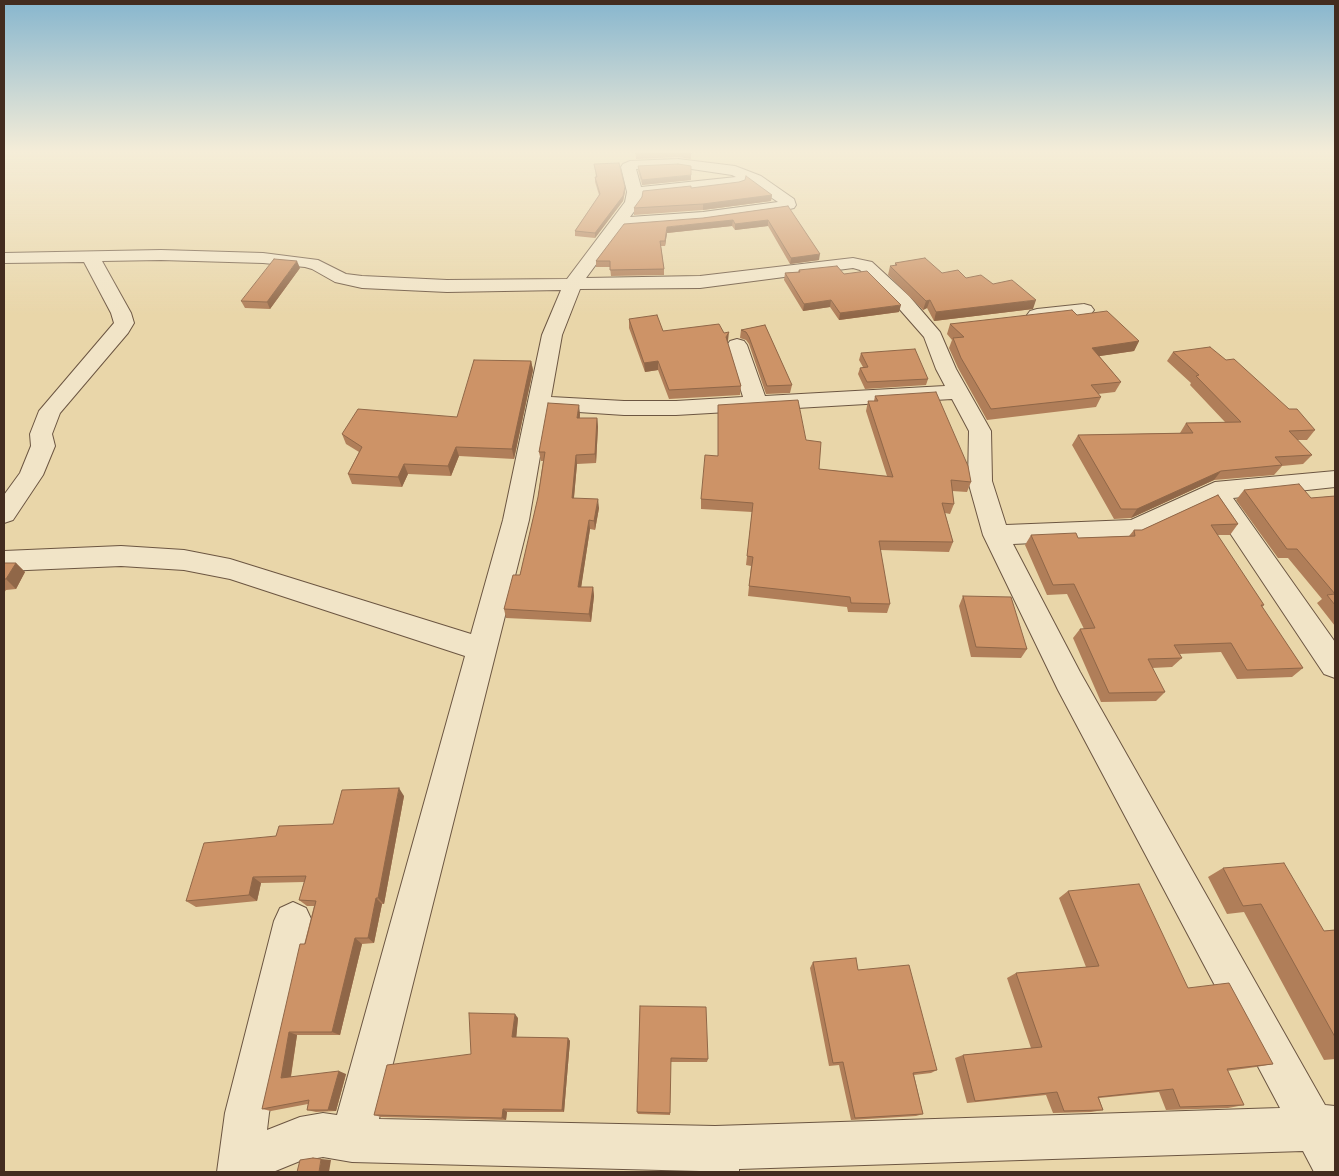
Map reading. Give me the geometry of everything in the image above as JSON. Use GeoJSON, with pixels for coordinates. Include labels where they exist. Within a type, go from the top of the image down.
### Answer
{"type":"FeatureCollection","features":[{"type":"Feature","properties":{"kind":"street"},"geometry":{"type":"LineString","coordinates":[[352,1140],[516,520],[552,335],[572,284],[630,207]]}},
{"type":"Feature","properties":{"kind":"street"},"geometry":{"type":"LineString","coordinates":[[618,223],[702,217],[775,207]]}},
{"type":"Feature","properties":{"kind":"street"},"geometry":{"type":"LineString","coordinates":[[4,258],[161,255],[263,258],[318,265],[341,278],[362,282],[447,286],[700,282],[853,263],[866,266],[938,328],[934,336],[946,369],[980,431],[980,481],[996,535],[1069,680],[1325,1127],[1335,1166]]}},
{"type":"Feature","properties":{"kind":"street"},"geometry":{"type":"LineString","coordinates":[[4,514],[31,475],[43,446],[40,434],[50,411],[121,329],[124,323],[121,313],[90,256]]}},
{"type":"Feature","properties":{"kind":"street"},"geometry":{"type":"LineString","coordinates":[[1022,317],[1084,310]]}},
{"type":"Feature","properties":{"kind":"street"},"geometry":{"type":"LineString","coordinates":[[738,345],[756,403]]}},
{"type":"Feature","properties":{"kind":"street"},"geometry":{"type":"LineString","coordinates":[[540,403],[624,408],[676,408],[958,392]]}},
{"type":"Feature","properties":{"kind":"street"},"geometry":{"type":"LineString","coordinates":[[996,535],[1134,529],[1215,491],[1335,479]]}},
{"type":"Feature","properties":{"kind":"street"},"geometry":{"type":"LineString","coordinates":[[1215,491],[1335,665]]}},
{"type":"Feature","properties":{"kind":"street"},"geometry":{"type":"LineString","coordinates":[[4,561],[121,556],[184,560],[240,572],[348,605],[481,650]]}},
{"type":"Feature","properties":{"kind":"street"},"geometry":{"type":"LineString","coordinates":[[240,1168],[247,1113],[293,921]]}},
{"type":"Feature","properties":{"kind":"street"},"geometry":{"type":"LineString","coordinates":[[240,1168],[300,1139],[323,1135],[352,1140],[716,1160],[1325,1127]]}},
{"type":"Feature","properties":{"kind":"building"},"geometry":{"type":"Polygon","coordinates":[[[591,207],[615,207],[595,233],[575,231],[591,207]]]}},
{"type":"Feature","properties":{"kind":"building"},"geometry":{"type":"Polygon","coordinates":[[[789,207],[820,254],[791,258],[768,220],[735,224],[733,220],[667,227],[665,241],[660,241],[664,269],[610,270],[610,261],[596,261],[624,224],[703,218],[789,207]]]}},
{"type":"Feature","properties":{"kind":"building"},"geometry":{"type":"Polygon","coordinates":[[[925,258],[942,273],[958,270],[966,278],[981,275],[993,284],[1012,280],[1036,300],[936,312],[930,300],[926,301],[890,266],[897,265],[895,263],[925,258]]]}},
{"type":"Feature","properties":{"kind":"building"},"geometry":{"type":"Polygon","coordinates":[[[274,259],[297,261],[267,302],[241,301],[274,259]]]}},
{"type":"Feature","properties":{"kind":"building"},"geometry":{"type":"Polygon","coordinates":[[[837,266],[844,274],[867,271],[901,305],[840,313],[831,300],[804,304],[785,273],[837,266]]]}},
{"type":"Feature","properties":{"kind":"building"},"geometry":{"type":"Polygon","coordinates":[[[1072,310],[1077,315],[1107,311],[1139,341],[1092,348],[1121,382],[1091,385],[1101,397],[991,409],[961,358],[953,338],[964,337],[950,324],[1072,310]]]}},
{"type":"Feature","properties":{"kind":"building"},"geometry":{"type":"Polygon","coordinates":[[[657,315],[663,331],[719,324],[724,333],[729,332],[726,337],[741,386],[669,390],[658,361],[644,363],[629,319],[657,315]]]}},
{"type":"Feature","properties":{"kind":"building"},"geometry":{"type":"Polygon","coordinates":[[[765,325],[792,385],[767,386],[749,337],[746,332],[741,330],[765,325]]]}},
{"type":"Feature","properties":{"kind":"building"},"geometry":{"type":"Polygon","coordinates":[[[1210,347],[1226,360],[1234,359],[1289,409],[1297,409],[1315,430],[1289,431],[1312,455],[1275,457],[1282,465],[1221,471],[1137,509],[1121,509],[1078,435],[1193,433],[1186,423],[1241,422],[1196,376],[1199,375],[1173,352],[1210,347]]]}},
{"type":"Feature","properties":{"kind":"building"},"geometry":{"type":"Polygon","coordinates":[[[915,349],[928,379],[867,382],[860,368],[868,367],[861,353],[915,349]]]}},
{"type":"Feature","properties":{"kind":"building"},"geometry":{"type":"Polygon","coordinates":[[[474,360],[531,361],[512,449],[456,447],[448,466],[404,464],[398,477],[348,474],[362,447],[342,434],[358,409],[457,417],[474,360]]]}},
{"type":"Feature","properties":{"kind":"building"},"geometry":{"type":"Polygon","coordinates":[[[936,392],[968,466],[971,482],[951,480],[954,504],[942,503],[953,542],[879,541],[890,604],[851,603],[850,597],[749,586],[753,557],[747,556],[753,503],[701,499],[705,455],[718,456],[718,405],[798,400],[806,440],[821,442],[819,469],[893,477],[868,401],[878,401],[875,396],[936,392]]]}},
{"type":"Feature","properties":{"kind":"building"},"geometry":{"type":"Polygon","coordinates":[[[548,403],[579,405],[577,418],[597,418],[595,454],[576,455],[572,498],[598,499],[594,521],[589,520],[578,587],[593,587],[589,614],[504,609],[513,575],[520,575],[538,497],[545,452],[539,452],[548,403]]]}},
{"type":"Feature","properties":{"kind":"building"},"geometry":{"type":"Polygon","coordinates":[[[1299,484],[1311,498],[1335,496],[1335,594],[1297,549],[1287,549],[1244,490],[1299,484]]]}},
{"type":"Feature","properties":{"kind":"building"},"geometry":{"type":"Polygon","coordinates":[[[1218,495],[1238,524],[1211,525],[1303,668],[1247,670],[1231,643],[1174,645],[1182,658],[1148,659],[1165,692],[1109,693],[1080,629],[1095,628],[1074,584],[1053,585],[1031,535],[1076,533],[1078,538],[1135,536],[1134,530],[1142,530],[1218,495]]]}},
{"type":"Feature","properties":{"kind":"building"},"geometry":{"type":"Polygon","coordinates":[[[4,563],[16,563],[6,579],[4,579],[4,563]]]}},
{"type":"Feature","properties":{"kind":"building"},"geometry":{"type":"Polygon","coordinates":[[[1335,594],[1335,605],[1327,595],[1335,594]]]}},
{"type":"Feature","properties":{"kind":"building"},"geometry":{"type":"Polygon","coordinates":[[[963,596],[1011,597],[1027,649],[976,647],[963,596]]]}},
{"type":"Feature","properties":{"kind":"building"},"geometry":{"type":"Polygon","coordinates":[[[399,788],[378,898],[376,898],[368,938],[355,938],[332,1032],[289,1032],[281,1078],[339,1071],[328,1110],[307,1110],[309,1100],[262,1109],[300,944],[305,944],[316,901],[299,900],[306,876],[253,877],[249,895],[186,901],[204,843],[276,836],[279,826],[333,824],[342,790],[399,788]]]}},
{"type":"Feature","properties":{"kind":"building"},"geometry":{"type":"Polygon","coordinates":[[[1284,863],[1324,931],[1335,930],[1335,1037],[1261,904],[1243,906],[1223,868],[1284,863]]]}},
{"type":"Feature","properties":{"kind":"building"},"geometry":{"type":"Polygon","coordinates":[[[1139,884],[1188,988],[1229,983],[1273,1064],[1227,1069],[1244,1105],[1180,1107],[1173,1089],[1098,1097],[1103,1110],[1064,1111],[1057,1092],[975,1101],[963,1055],[1042,1047],[1016,973],[1099,966],[1068,891],[1139,884]]]}},
{"type":"Feature","properties":{"kind":"building"},"geometry":{"type":"Polygon","coordinates":[[[856,958],[858,970],[909,965],[937,1070],[913,1073],[923,1114],[855,1118],[843,1062],[833,1063],[813,962],[856,958]]]}},
{"type":"Feature","properties":{"kind":"building"},"geometry":{"type":"Polygon","coordinates":[[[640,1006],[706,1007],[708,1059],[671,1058],[670,1113],[637,1112],[640,1006]]]}},
{"type":"Feature","properties":{"kind":"building"},"geometry":{"type":"Polygon","coordinates":[[[469,1013],[515,1014],[512,1037],[568,1038],[562,1110],[503,1109],[502,1118],[374,1115],[387,1065],[471,1054],[469,1013]]]}},
{"type":"Feature","properties":{"kind":"building"},"geometry":{"type":"Polygon","coordinates":[[[321,1159],[319,1172],[297,1172],[300,1160],[321,1159]]]}}]}
